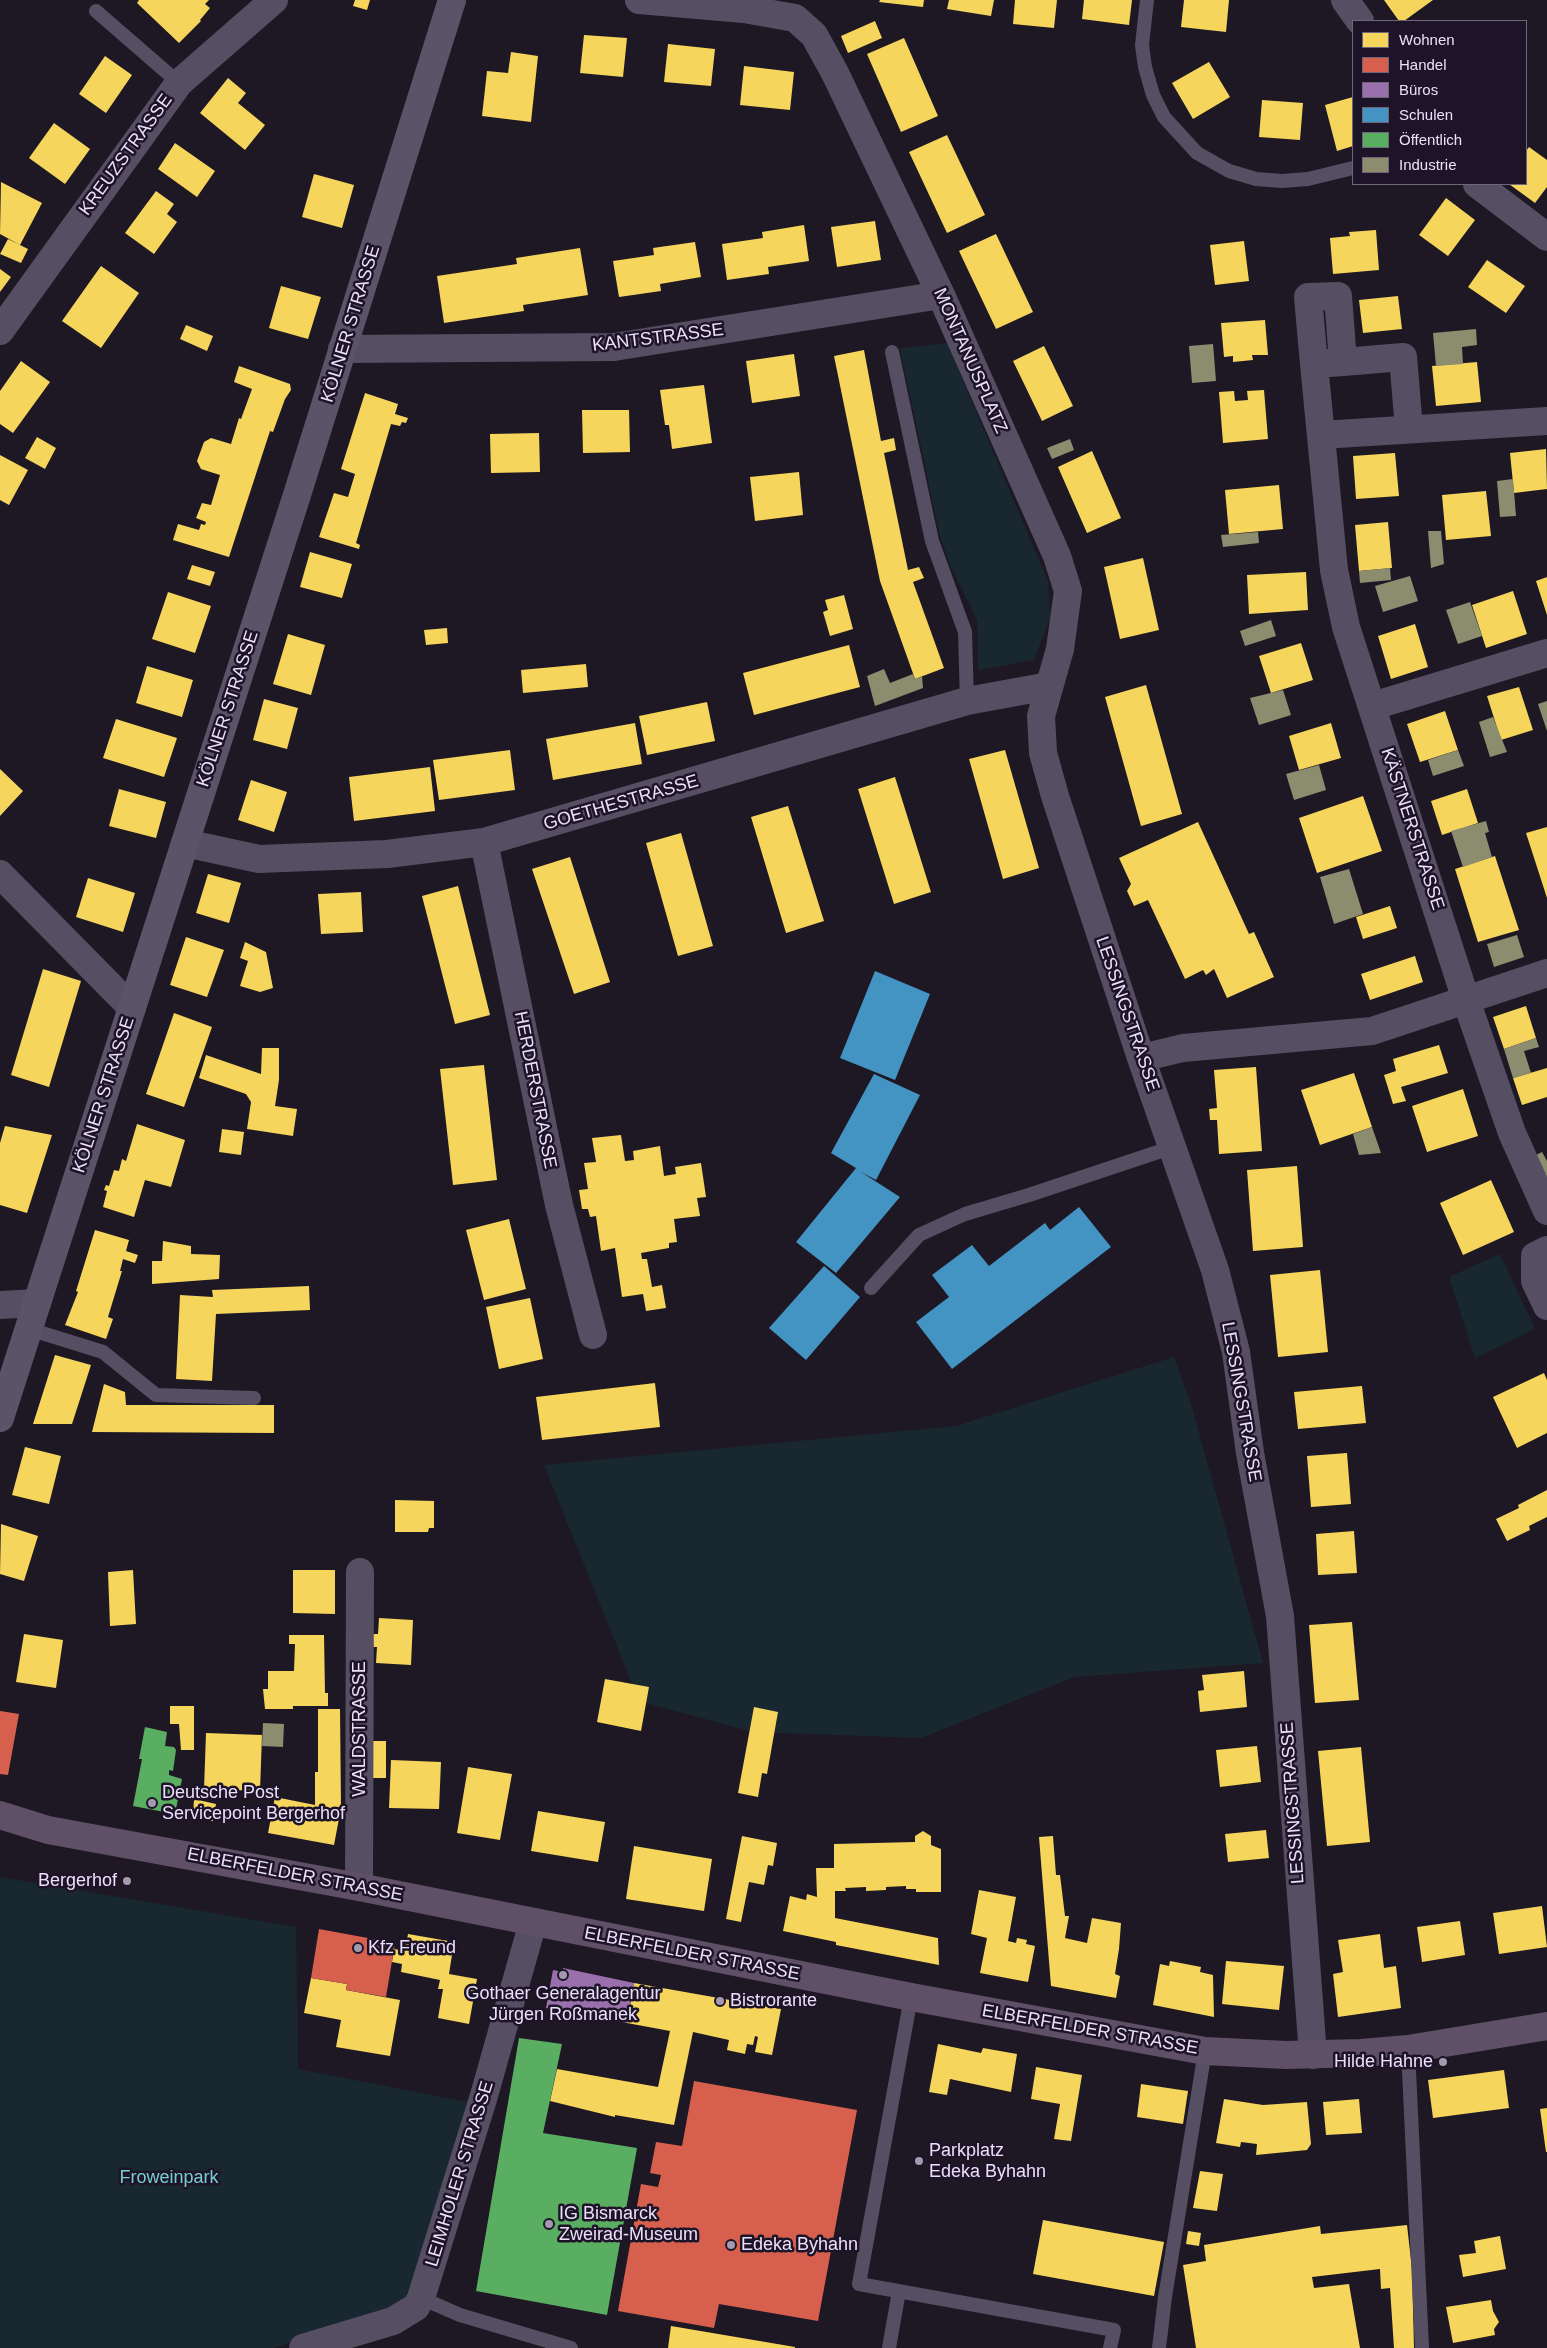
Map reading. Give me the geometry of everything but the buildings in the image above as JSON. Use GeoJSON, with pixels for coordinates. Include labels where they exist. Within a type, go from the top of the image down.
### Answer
{"type":"FeatureCollection","features":[{"type":"Feature","properties":{"kind":"main road","name":"KÖLNER STRASSE"},"geometry":{"type":"LineString","coordinates":[[0,1418],[185,843],[452,0]]}},
{"type":"Feature","properties":{"kind":"main road","name":"ELBERFELDER STRASSE"},"geometry":{"type":"LineString","coordinates":[[0,1815],[48,1830],[359,1887],[911,1997],[1205,2051],[1313,2055],[1408,2049],[1547,2026]]}},
{"type":"Feature","properties":{"kind":"main road","name":"ELBERFELDER STRASSE"},"geometry":{"type":"LineString","coordinates":[[0,1835],[48,1830]]}},
{"type":"Feature","properties":{"kind":"street","name":"KREUZSTRASSE"},"geometry":{"type":"LineString","coordinates":[[0,331],[179,83],[274,0]]}},
{"type":"Feature","properties":{"kind":"street","name":"MONTANUSPLATZ"},"geometry":{"type":"LineString","coordinates":[[639,0],[744,9],[795,18],[814,35],[941,295],[1053,547],[1068,591],[1060,649],[1049,686]]}},
{"type":"Feature","properties":{"kind":"street"},"geometry":{"type":"LineString","coordinates":[[1345,0],[1359,20]]}},
{"type":"Feature","properties":{"kind":"street"},"geometry":{"type":"LineString","coordinates":[[1478,185],[1547,237]]}},
{"type":"Feature","properties":{"kind":"street","name":"KANTSTRASSE"},"geometry":{"type":"LineString","coordinates":[[342,350],[614,347],[941,295]]}},
{"type":"Feature","properties":{"kind":"street","name":"KÄSTNERSTRASSE"},"geometry":{"type":"LineString","coordinates":[[1344,362],[1338,296],[1308,297],[1334,570],[1346,627],[1373,706],[1466,1000],[1512,1133],[1547,1211]]}},
{"type":"Feature","properties":{"kind":"street"},"geometry":{"type":"LineString","coordinates":[[1314,364],[1402,357],[1409,429]]}},
{"type":"Feature","properties":{"kind":"street"},"geometry":{"type":"LineString","coordinates":[[1321,435],[1547,421]]}},
{"type":"Feature","properties":{"kind":"street"},"geometry":{"type":"LineString","coordinates":[[1373,706],[1547,653]]}},
{"type":"Feature","properties":{"kind":"street","name":"GOETHESTRASSE"},"geometry":{"type":"LineString","coordinates":[[185,843],[259,859],[387,854],[484,842],[967,701],[1049,686]]}},
{"type":"Feature","properties":{"kind":"street","name":"LESSINGSTRASSE"},"geometry":{"type":"LineString","coordinates":[[1049,686],[1041,716],[1041,734],[1048,774],[1142,1058],[1215,1270],[1236,1352],[1250,1453],[1280,1616],[1313,2055]]}},
{"type":"Feature","properties":{"kind":"street","name":"HERDERSTRASSE"},"geometry":{"type":"LineString","coordinates":[[484,842],[559,1206],[593,1335]]}},
{"type":"Feature","properties":{"kind":"street"},"geometry":{"type":"LineString","coordinates":[[0,874],[132,1008]]}},
{"type":"Feature","properties":{"kind":"street"},"geometry":{"type":"LineString","coordinates":[[1142,1058],[1183,1048],[1372,1031],[1547,972]]}},
{"type":"Feature","properties":{"kind":"street"},"geometry":{"type":"LineString","coordinates":[[1547,1250],[1535,1256],[1535,1281],[1547,1306]]}},
{"type":"Feature","properties":{"kind":"street"},"geometry":{"type":"LineString","coordinates":[[0,1306],[37,1303]]}},
{"type":"Feature","properties":{"kind":"street","name":"WALDSTRASSE"},"geometry":{"type":"LineString","coordinates":[[359,1887],[360,1572]]}},
{"type":"Feature","properties":{"kind":"street","name":"LEIMHOLER STRASSE"},"geometry":{"type":"LineString","coordinates":[[422,2298],[483,2099],[533,1922]]}},
{"type":"Feature","properties":{"kind":"street"},"geometry":{"type":"LineString","coordinates":[[302,2348],[393,2321],[416,2307],[422,2298]]}},
{"type":"Feature","properties":{"kind":"lane"},"geometry":{"type":"LineString","coordinates":[[1147,0],[1142,45],[1145,67],[1153,95],[1164,117],[1197,153],[1229,171],[1256,179],[1282,181],[1308,179],[1352,168]]}},
{"type":"Feature","properties":{"kind":"lane"},"geometry":{"type":"LineString","coordinates":[[96,11],[179,83]]}},
{"type":"Feature","properties":{"kind":"lane"},"geometry":{"type":"LineString","coordinates":[[892,352],[932,541],[965,632],[967,701]]}},
{"type":"Feature","properties":{"kind":"lane"},"geometry":{"type":"LineString","coordinates":[[871,1288],[919,1235],[965,1214],[1029,1195],[1173,1147]]}},
{"type":"Feature","properties":{"kind":"lane"},"geometry":{"type":"LineString","coordinates":[[29,1329],[103,1352],[156,1395],[254,1398]]}},
{"type":"Feature","properties":{"kind":"lane"},"geometry":{"type":"LineString","coordinates":[[911,1997],[859,2284],[1114,2330],[1110,2348]]}},
{"type":"Feature","properties":{"kind":"lane"},"geometry":{"type":"LineString","coordinates":[[1408,2049],[1422,2348]]}},
{"type":"Feature","properties":{"kind":"lane"},"geometry":{"type":"LineString","coordinates":[[1159,2348],[1205,2051]]}},
{"type":"Feature","properties":{"kind":"lane"},"geometry":{"type":"LineString","coordinates":[[889,2348],[899,2291]]}},
{"type":"Feature","properties":{"kind":"lane"},"geometry":{"type":"LineString","coordinates":[[422,2298],[460,2315],[571,2348]]}},
{"type":"Feature","properties":{"kind":"green space"},"geometry":{"type":"Polygon","coordinates":[[[947,343],[1048,581],[1050,618],[1034,660],[978,670],[977,620],[950,565],[940,536],[900,348],[947,343]]]}},
{"type":"Feature","properties":{"kind":"green space"},"geometry":{"type":"Polygon","coordinates":[[[1500,1254],[1535,1329],[1475,1358],[1449,1277],[1500,1254]]]}},
{"type":"Feature","properties":{"kind":"green space"},"geometry":{"type":"Polygon","coordinates":[[[1174,1357],[1191,1404],[1263,1663],[1074,1677],[921,1738],[753,1732],[639,1701],[544,1465],[956,1426],[1174,1357]]]}},
{"type":"Feature","properties":{"kind":"green space","name":"Froweinpark"},"geometry":{"type":"Polygon","coordinates":[[[0,1877],[296,1927],[298,2069],[483,2105],[423,2261],[404,2299],[384,2313],[273,2348],[0,2348],[0,1877]]]}},
{"type":"Feature","properties":{"kind":"place","name":"Deutsche Post Servicepoint Bergerhof"},"geometry":{"type":"Point","coordinates":[152,1803]}},
{"type":"Feature","properties":{"kind":"place","name":"Bergerhof"},"geometry":{"type":"Point","coordinates":[127,1881]}},
{"type":"Feature","properties":{"kind":"place","name":"Kfz Freund"},"geometry":{"type":"Point","coordinates":[358,1948]}},
{"type":"Feature","properties":{"kind":"place","name":"Gothaer Generalagentur Jürgen Roßmanek"},"geometry":{"type":"Point","coordinates":[563,1975]}},
{"type":"Feature","properties":{"kind":"place","name":"Bistrorante"},"geometry":{"type":"Point","coordinates":[720,2001]}},
{"type":"Feature","properties":{"kind":"place","name":"Hilde Hahne"},"geometry":{"type":"Point","coordinates":[1443,2062]}},
{"type":"Feature","properties":{"kind":"place","name":"Parkplatz Edeka Byhahn"},"geometry":{"type":"Point","coordinates":[919,2161]}},
{"type":"Feature","properties":{"kind":"place","name":"IG Bismarck Zweirad-Museum"},"geometry":{"type":"Point","coordinates":[549,2224]}},
{"type":"Feature","properties":{"kind":"place","name":"Edeka Byhahn"},"geometry":{"type":"Point","coordinates":[731,2245]}}]}
